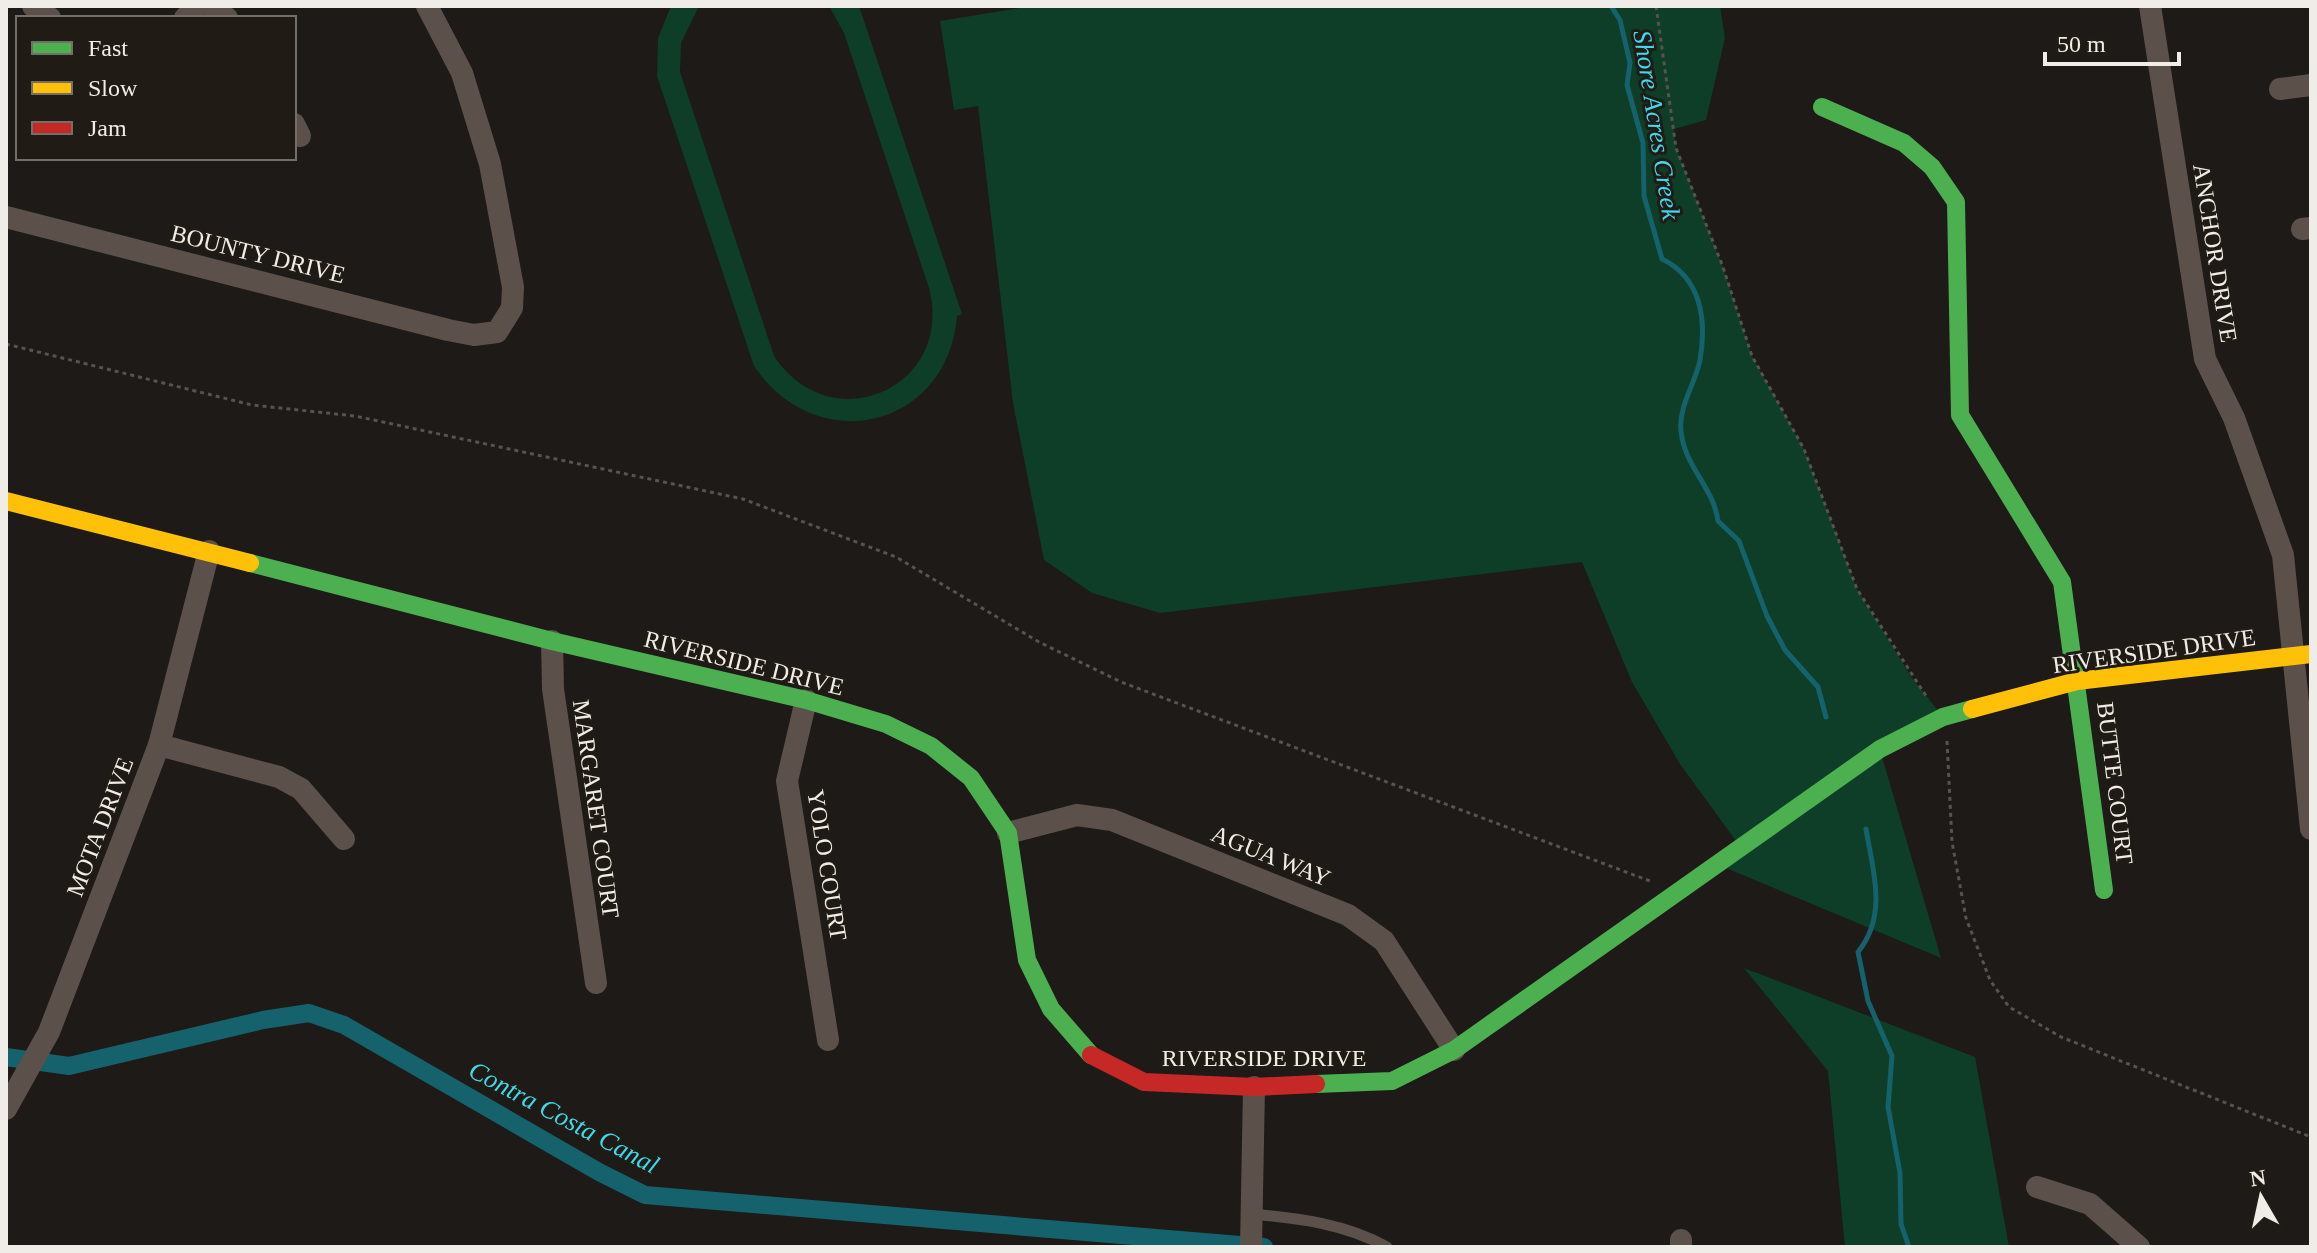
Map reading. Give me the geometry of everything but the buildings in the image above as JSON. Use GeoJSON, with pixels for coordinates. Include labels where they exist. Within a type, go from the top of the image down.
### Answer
{"type":"FeatureCollection","features":[{"type":"Feature","properties":{"kind":"street","name":"BOUNTY DRIVE"},"geometry":{"type":"LineString","coordinates":[[6,217],[448,330],[474,335],[497,332],[512,308],[513,287],[490,164],[462,73],[427,6]]}},
{"type":"Feature","properties":{"kind":"street","name":"ANCHOR DRIVE"},"geometry":{"type":"LineString","coordinates":[[2150,6],[2205,359],[2234,418],[2283,555],[2302,656],[2311,829]]}},
{"type":"Feature","properties":{"kind":"street"},"geometry":{"type":"LineString","coordinates":[[2280,89],[2311,85]]}},
{"type":"Feature","properties":{"kind":"street","name":"BUTTE COURT"},"geometry":{"type":"LineString","coordinates":[[1822,107],[1904,143],[1932,167],[1956,202],[1960,415],[2062,582],[2104,890]]}},
{"type":"Feature","properties":{"kind":"street","name":"RIVERSIDE DRIVE"},"geometry":{"type":"LineString","coordinates":[[6,501],[552,641],[806,700],[886,724],[931,746],[971,778],[1008,833],[1027,960],[1051,1009],[1086,1052],[1144,1082],[1254,1087],[1392,1081],[1454,1050],[1880,749],[1943,717],[2077,681],[2302,656]]}},
{"type":"Feature","properties":{"kind":"street","name":"MOTA DRIVE"},"geometry":{"type":"LineString","coordinates":[[9,1104],[49,1032],[159,745],[209,551]]}},
{"type":"Feature","properties":{"kind":"street","name":"MARGARET COURT"},"geometry":{"type":"LineString","coordinates":[[552,641],[553,689],[596,983]]}},
{"type":"Feature","properties":{"kind":"street","name":"YOLO COURT"},"geometry":{"type":"LineString","coordinates":[[806,700],[787,781],[828,1040]]}},
{"type":"Feature","properties":{"kind":"street"},"geometry":{"type":"LineString","coordinates":[[159,745],[279,777],[301,789],[344,839]]}},
{"type":"Feature","properties":{"kind":"street","name":"AGUA WAY"},"geometry":{"type":"LineString","coordinates":[[1008,833],[1077,815],[1112,820],[1348,915],[1384,941],[1454,1050]]}},
{"type":"Feature","properties":{"kind":"street"},"geometry":{"type":"LineString","coordinates":[[1251,1247],[1254,1087]]}},
{"type":"Feature","properties":{"kind":"street"},"geometry":{"type":"LineString","coordinates":[[2037,1187],[2090,1204],[2139,1247]]}},
{"type":"Feature","properties":{"kind":"lane"},"geometry":{"type":"LineString","coordinates":[[1252,1203],[1342,1229],[1387,1247]]}},
{"type":"Feature","properties":{"kind":"path"},"geometry":{"type":"LineString","coordinates":[[1656,6],[1676,148],[1723,267],[1752,356],[1804,449],[1857,589],[1912,678],[1943,717],[1948,746],[1952,842],[1966,918],[1990,980],[2009,1007],[2061,1037],[2311,1137]]}},
{"type":"Feature","properties":{"kind":"path"},"geometry":{"type":"LineString","coordinates":[[6,344],[252,405],[355,416],[743,499],[896,557],[1039,642],[1121,682],[1676,891]]}},
{"type":"Feature","properties":{"kind":"green space"},"geometry":{"type":"Polygon","coordinates":[[[671,6],[699,6],[681,43],[680,72],[774,356],[798,382],[826,396],[855,399],[883,392],[906,376],[924,353],[932,323],[929,288],[844,33],[829,6],[859,6],[962,314],[957,316],[948,354],[930,385],[905,406],[875,418],[843,421],[811,413],[780,395],[754,366],[657,76],[658,38],[671,6]]]}},
{"type":"Feature","properties":{"kind":"green space"},"geometry":{"type":"Polygon","coordinates":[[[1031,6],[1720,6],[1725,38],[1706,120],[1674,129],[1676,148],[1723,267],[1752,356],[1804,449],[1857,589],[1912,678],[1943,717],[1880,750],[1941,958],[1714,863],[1739,845],[1680,764],[1632,682],[1582,562],[1160,613],[1092,593],[1044,560],[1013,403],[978,106],[954,110],[940,21],[1031,6]]]}},
{"type":"Feature","properties":{"kind":"green space"},"geometry":{"type":"Polygon","coordinates":[[[1744,968],[1975,1057],[2009,1247],[1845,1247],[1828,1071],[1744,968]]]}},
{"type":"Feature","properties":{"kind":"waterway","name":"Shore Acres Creek"},"geometry":{"type":"LineString","coordinates":[[1611,6],[1620,20],[1630,63],[1627,85],[1643,143],[1644,196],[1662,259],[1675,267],[1693,288],[1701,315],[1700,360],[1681,422],[1683,444],[1711,498],[1718,521],[1739,541],[1767,616],[1785,650],[1818,687],[1826,717]]}},
{"type":"Feature","properties":{"kind":"waterway","name":"Shore Acres Creek"},"geometry":{"type":"LineString","coordinates":[[1866,829],[1876,908],[1867,938],[1858,952],[1868,1001],[1892,1056],[1888,1107],[1900,1173],[1901,1224],[1909,1247]]}},
{"type":"Feature","properties":{"kind":"waterway","name":"Contra Costa Canal"},"geometry":{"type":"LineString","coordinates":[[6,1057],[69,1066],[263,1020],[309,1013],[344,1025],[599,1172],[645,1195],[1264,1247]]}},
{"type":"Feature","properties":{"kind":"traffic: fast"},"geometry":{"type":"LineString","coordinates":[[1822,107],[1904,143],[1932,167],[1956,202],[1960,415],[2062,582],[2104,890]]}},
{"type":"Feature","properties":{"kind":"traffic: fast"},"geometry":{"type":"LineString","coordinates":[[250,563],[552,641],[806,700],[886,724],[931,746],[971,778],[1008,833],[1027,960],[1051,1009],[1091,1055]]}},
{"type":"Feature","properties":{"kind":"traffic: fast"},"geometry":{"type":"LineString","coordinates":[[1316,1084],[1392,1081],[1454,1050],[1880,749],[1943,717],[1972,709]]}},
{"type":"Feature","properties":{"kind":"traffic: slow"},"geometry":{"type":"LineString","coordinates":[[6,501],[250,563]]}},
{"type":"Feature","properties":{"kind":"traffic: slow"},"geometry":{"type":"LineString","coordinates":[[1972,709],[2077,681],[2311,654]]}},
{"type":"Feature","properties":{"kind":"traffic: jam"},"geometry":{"type":"LineString","coordinates":[[1091,1055],[1144,1082],[1254,1087],[1316,1084]]}}]}
